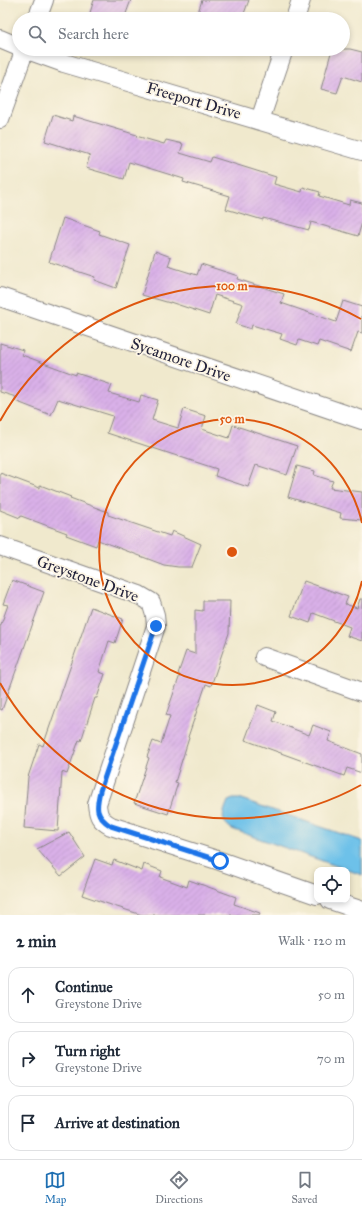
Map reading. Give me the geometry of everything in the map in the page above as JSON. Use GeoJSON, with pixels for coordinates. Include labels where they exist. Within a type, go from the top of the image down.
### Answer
{"type":"FeatureCollection","features":[{"type":"Feature","properties":{"kind":"street"},"geometry":{"type":"LineString","coordinates":[[40,12],[44,0]]}},
{"type":"Feature","properties":{"kind":"street"},"geometry":{"type":"LineString","coordinates":[[298,12],[302,0]]}},
{"type":"Feature","properties":{"kind":"street"},"geometry":{"type":"LineString","coordinates":[[0,39],[12,44]]}},
{"type":"Feature","properties":{"kind":"street"},"geometry":{"type":"LineString","coordinates":[[0,119],[22,56]]}},
{"type":"Feature","properties":{"kind":"street","name":"Freeport Drive"},"geometry":{"type":"LineString","coordinates":[[44,56],[362,151]]}},
{"type":"Feature","properties":{"kind":"street"},"geometry":{"type":"LineString","coordinates":[[260,120],[282,56]]}},
{"type":"Feature","properties":{"kind":"street","name":"Sycamore Drive"},"geometry":{"type":"LineString","coordinates":[[0,297],[362,420]]}},
{"type":"Feature","properties":{"kind":"street","name":"Greystone Drive"},"geometry":{"type":"LineString","coordinates":[[0,546],[139,595],[151,602],[155,615],[156,626],[97,804],[98,814],[103,821],[111,826],[220,861],[314,894]]}},
{"type":"Feature","properties":{"kind":"street"},"geometry":{"type":"LineString","coordinates":[[264,657],[362,692]]}},
{"type":"Feature","properties":{"kind":"street"},"geometry":{"type":"LineString","coordinates":[[339,903],[362,912]]}},
{"type":"Feature","properties":{"kind":"water"},"geometry":{"type":"Polygon","coordinates":[[[233,799],[241,799],[362,841],[362,875],[350,871],[350,867],[339,867],[232,829],[225,823],[223,816],[228,801],[233,799]]]}},
{"type":"Feature","properties":{"kind":"building"},"geometry":{"type":"Polygon","coordinates":[[[94,0],[131,0],[127,12],[90,12],[94,0]]]}},
{"type":"Feature","properties":{"kind":"building"},"geometry":{"type":"Polygon","coordinates":[[[202,0],[249,0],[245,12],[198,12],[202,0]]]}},
{"type":"Feature","properties":{"kind":"building"},"geometry":{"type":"Polygon","coordinates":[[[350,49],[362,52],[362,82],[343,76],[337,93],[321,89],[330,56],[350,56],[350,49]]]}},
{"type":"Feature","properties":{"kind":"building"},"geometry":{"type":"Polygon","coordinates":[[[53,115],[72,121],[73,116],[164,144],[166,140],[183,144],[180,153],[210,162],[212,157],[276,177],[274,184],[302,192],[303,187],[320,192],[319,196],[349,205],[350,200],[362,203],[362,222],[358,236],[311,222],[309,230],[263,218],[263,220],[226,209],[230,196],[183,182],[184,179],[129,162],[124,179],[86,168],[90,155],[45,141],[53,115]]]}},
{"type":"Feature","properties":{"kind":"building"},"geometry":{"type":"Polygon","coordinates":[[[63,218],[100,231],[99,234],[130,245],[116,288],[94,280],[95,277],[49,262],[63,218]]]}},
{"type":"Feature","properties":{"kind":"building"},"geometry":{"type":"Polygon","coordinates":[[[155,251],[171,257],[168,266],[197,275],[201,264],[238,276],[237,279],[284,294],[281,303],[336,322],[343,301],[362,307],[362,333],[358,332],[351,352],[319,341],[317,346],[299,340],[297,345],[280,339],[282,334],[252,325],[251,329],[236,324],[243,304],[215,295],[209,315],[170,302],[142,295],[155,251]]]}},
{"type":"Feature","properties":{"kind":"building"},"geometry":{"type":"Polygon","coordinates":[[[0,343],[23,350],[22,355],[76,375],[76,373],[112,385],[109,393],[139,402],[141,395],[158,400],[152,420],[178,428],[184,409],[206,416],[202,429],[229,438],[233,425],[297,446],[287,475],[256,465],[248,487],[215,476],[217,469],[107,433],[113,416],[58,399],[51,415],[15,401],[16,397],[0,392],[0,343]]]}},
{"type":"Feature","properties":{"kind":"building"},"geometry":{"type":"Polygon","coordinates":[[[297,466],[315,471],[314,475],[333,481],[330,488],[362,492],[362,520],[340,518],[341,513],[288,497],[297,466]]]}},
{"type":"Feature","properties":{"kind":"building"},"geometry":{"type":"Polygon","coordinates":[[[0,473],[40,488],[40,485],[71,497],[70,498],[108,512],[108,515],[170,536],[172,531],[201,544],[192,567],[164,565],[98,540],[96,546],[66,535],[67,533],[0,510],[0,473]]]}},
{"type":"Feature","properties":{"kind":"building"},"geometry":{"type":"Polygon","coordinates":[[[12,580],[44,592],[2,710],[0,709],[0,627],[8,605],[3,604],[12,580]]]}},
{"type":"Feature","properties":{"kind":"building"},"geometry":{"type":"Polygon","coordinates":[[[304,581],[348,597],[345,604],[357,608],[360,599],[362,599],[362,641],[347,636],[350,627],[313,613],[310,623],[291,616],[304,581]]]}},
{"type":"Feature","properties":{"kind":"building"},"geometry":{"type":"Polygon","coordinates":[[[203,601],[230,601],[229,633],[211,686],[206,684],[188,737],[189,738],[175,782],[178,783],[168,814],[134,803],[153,741],[161,744],[170,716],[166,715],[180,675],[178,674],[186,651],[195,654],[195,610],[203,611],[203,601]]]}},
{"type":"Feature","properties":{"kind":"building"},"geometry":{"type":"Polygon","coordinates":[[[91,607],[123,619],[115,643],[109,641],[99,672],[105,674],[97,698],[95,698],[81,741],[79,740],[67,774],[62,772],[58,831],[24,828],[28,777],[39,744],[43,746],[91,607]]]}},
{"type":"Feature","properties":{"kind":"building"},"geometry":{"type":"Polygon","coordinates":[[[258,705],[276,712],[273,721],[309,735],[313,725],[331,732],[328,741],[362,754],[362,773],[347,768],[344,776],[245,740],[258,705]]]}},
{"type":"Feature","properties":{"kind":"building"},"geometry":{"type":"Polygon","coordinates":[[[69,832],[85,857],[61,876],[37,849],[69,832]]]}},
{"type":"Feature","properties":{"kind":"building"},"geometry":{"type":"Polygon","coordinates":[[[95,859],[112,865],[114,860],[142,871],[144,864],[162,871],[160,877],[187,887],[189,880],[236,897],[234,904],[260,913],[259,915],[142,915],[117,907],[82,895],[95,859]]]}},
{"type":"Feature","properties":{"kind":"route"},"geometry":{"type":"LineString","coordinates":[[156,626],[100,791],[97,804],[98,814],[103,821],[111,826],[220,861]]}}]}
